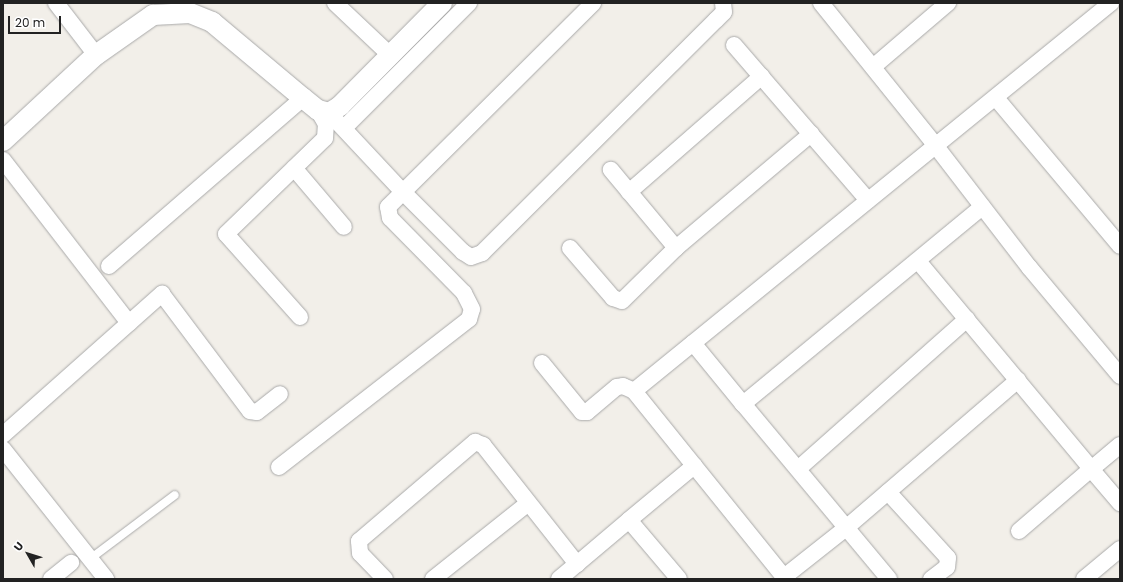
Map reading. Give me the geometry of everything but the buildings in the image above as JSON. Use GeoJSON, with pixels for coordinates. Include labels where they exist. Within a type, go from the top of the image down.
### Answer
{"type":"FeatureCollection","features":[{"type":"Feature","properties":{"kind":"street"},"geometry":{"type":"LineString","coordinates":[[56,3],[96,55]]}},
{"type":"Feature","properties":{"kind":"street"},"geometry":{"type":"LineString","coordinates":[[335,3],[391,56]]}},
{"type":"Feature","properties":{"kind":"street"},"geometry":{"type":"LineString","coordinates":[[109,266],[316,107],[340,106],[442,3]]}},
{"type":"Feature","properties":{"kind":"street"},"geometry":{"type":"LineString","coordinates":[[344,128],[469,3]]}},
{"type":"Feature","properties":{"kind":"street"},"geometry":{"type":"LineString","coordinates":[[279,467],[469,319],[472,309],[464,293],[390,218],[388,207],[593,3]]}},
{"type":"Feature","properties":{"kind":"street"},"geometry":{"type":"LineString","coordinates":[[3,141],[96,55],[158,9],[190,13],[212,22],[344,128],[403,192],[463,252],[471,257],[482,253],[724,12],[723,3]]}},
{"type":"Feature","properties":{"kind":"street"},"geometry":{"type":"LineString","coordinates":[[821,3],[873,66],[1029,267],[1120,376]]}},
{"type":"Feature","properties":{"kind":"street"},"geometry":{"type":"LineString","coordinates":[[873,66],[948,3]]}},
{"type":"Feature","properties":{"kind":"street"},"geometry":{"type":"LineString","coordinates":[[634,391],[1111,3]]}},
{"type":"Feature","properties":{"kind":"street"},"geometry":{"type":"LineString","coordinates":[[734,45],[868,200]]}},
{"type":"Feature","properties":{"kind":"street"},"geometry":{"type":"LineString","coordinates":[[629,192],[762,76]]}},
{"type":"Feature","properties":{"kind":"street"},"geometry":{"type":"LineString","coordinates":[[996,98],[1120,246]]}},
{"type":"Feature","properties":{"kind":"street"},"geometry":{"type":"LineString","coordinates":[[300,317],[226,234],[325,138],[326,124],[316,107]]}},
{"type":"Feature","properties":{"kind":"street"},"geometry":{"type":"LineString","coordinates":[[570,248],[613,298],[622,301],[676,248],[811,134]]}},
{"type":"Feature","properties":{"kind":"street"},"geometry":{"type":"LineString","coordinates":[[3,160],[129,323]]}},
{"type":"Feature","properties":{"kind":"street"},"geometry":{"type":"LineString","coordinates":[[294,168],[344,227]]}},
{"type":"Feature","properties":{"kind":"street"},"geometry":{"type":"LineString","coordinates":[[611,170],[676,248]]}},
{"type":"Feature","properties":{"kind":"street"},"geometry":{"type":"LineString","coordinates":[[744,404],[982,207]]}},
{"type":"Feature","properties":{"kind":"street"},"geometry":{"type":"LineString","coordinates":[[918,261],[1120,503]]}},
{"type":"Feature","properties":{"kind":"street"},"geometry":{"type":"LineString","coordinates":[[3,435],[162,294],[250,411],[257,412],[280,394]]}},
{"type":"Feature","properties":{"kind":"street"},"geometry":{"type":"LineString","coordinates":[[798,469],[967,319]]}},
{"type":"Feature","properties":{"kind":"street"},"geometry":{"type":"LineString","coordinates":[[693,343],[889,579]]}},
{"type":"Feature","properties":{"kind":"street"},"geometry":{"type":"LineString","coordinates":[[542,363],[582,412],[587,412],[617,387],[623,386],[634,391],[785,578],[846,528],[1018,380]]}},
{"type":"Feature","properties":{"kind":"street"},"geometry":{"type":"LineString","coordinates":[[385,579],[360,553],[359,541],[475,442],[483,445],[527,504],[577,564]]}},
{"type":"Feature","properties":{"kind":"street"},"geometry":{"type":"LineString","coordinates":[[1019,531],[1120,445]]}},
{"type":"Feature","properties":{"kind":"street"},"geometry":{"type":"LineString","coordinates":[[3,449],[106,579]]}},
{"type":"Feature","properties":{"kind":"street"},"geometry":{"type":"LineString","coordinates":[[559,579],[694,466]]}},
{"type":"Feature","properties":{"kind":"street"},"geometry":{"type":"LineString","coordinates":[[888,492],[948,558],[947,567],[931,579]]}},
{"type":"Feature","properties":{"kind":"street"},"geometry":{"type":"LineString","coordinates":[[433,579],[527,504]]}},
{"type":"Feature","properties":{"kind":"street"},"geometry":{"type":"LineString","coordinates":[[629,520],[679,579]]}},
{"type":"Feature","properties":{"kind":"street"},"geometry":{"type":"LineString","coordinates":[[1084,579],[1120,549]]}},
{"type":"Feature","properties":{"kind":"street"},"geometry":{"type":"LineString","coordinates":[[51,579],[71,563]]}},
{"type":"Feature","properties":{"kind":"lane"},"geometry":{"type":"LineString","coordinates":[[90,559],[175,495]]}}]}
